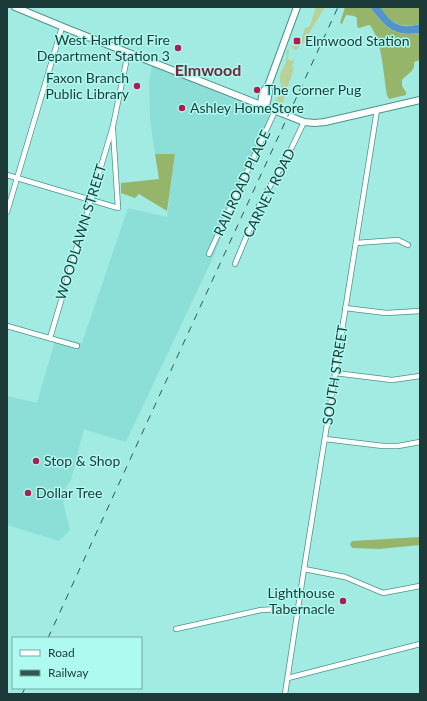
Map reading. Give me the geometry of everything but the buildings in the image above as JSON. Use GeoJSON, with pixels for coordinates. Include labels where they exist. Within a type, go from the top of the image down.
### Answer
{"type":"FeatureCollection","features":[{"type":"Feature","properties":{"kind":"main road"},"geometry":{"type":"LineString","coordinates":[[15,7],[62,27],[304,122],[326,122],[420,100]]}},
{"type":"Feature","properties":{"kind":"main road"},"geometry":{"type":"LineString","coordinates":[[262,106],[267,102],[269,92],[268,86],[297,7]]}},
{"type":"Feature","properties":{"kind":"street"},"geometry":{"type":"LineString","coordinates":[[7,212],[62,27]]}},
{"type":"Feature","properties":{"kind":"street","name":"WOODLAWN STREET"},"geometry":{"type":"LineString","coordinates":[[50,338],[113,126],[128,53]]}},
{"type":"Feature","properties":{"kind":"street","name":"SOUTH STREET"},"geometry":{"type":"LineString","coordinates":[[285,694],[376,110]]}},
{"type":"Feature","properties":{"kind":"street","name":"RAILROAD PLACE"},"geometry":{"type":"LineString","coordinates":[[209,254],[275,111]]}},
{"type":"Feature","properties":{"kind":"street","name":"CARNEY ROAD"},"geometry":{"type":"LineString","coordinates":[[235,264],[260,204],[290,151],[304,122]]}},
{"type":"Feature","properties":{"kind":"street","name":"WOODLAWN STREET"},"geometry":{"type":"LineString","coordinates":[[91,200],[118,208],[113,126]]}},
{"type":"Feature","properties":{"kind":"street"},"geometry":{"type":"LineString","coordinates":[[7,175],[91,200]]}},
{"type":"Feature","properties":{"kind":"street"},"geometry":{"type":"LineString","coordinates":[[356,243],[398,240],[408,245]]}},
{"type":"Feature","properties":{"kind":"street"},"geometry":{"type":"LineString","coordinates":[[346,308],[386,313],[420,311]]}},
{"type":"Feature","properties":{"kind":"street"},"geometry":{"type":"LineString","coordinates":[[7,326],[77,346]]}},
{"type":"Feature","properties":{"kind":"street"},"geometry":{"type":"LineString","coordinates":[[335,373],[392,380],[420,376]]}},
{"type":"Feature","properties":{"kind":"street"},"geometry":{"type":"LineString","coordinates":[[325,439],[383,446],[398,446],[420,442]]}},
{"type":"Feature","properties":{"kind":"street"},"geometry":{"type":"LineString","coordinates":[[304,569],[345,577],[384,593],[420,586]]}},
{"type":"Feature","properties":{"kind":"street"},"geometry":{"type":"LineString","coordinates":[[176,629],[262,610],[281,609],[298,611]]}},
{"type":"Feature","properties":{"kind":"street"},"geometry":{"type":"LineString","coordinates":[[288,678],[420,644]]}},
{"type":"Feature","properties":{"kind":"shaded area"},"geometry":{"type":"Polygon","coordinates":[[[370,7],[380,7],[396,24],[413,26],[420,24],[420,33],[403,33],[390,29],[380,20],[370,7]]]}},
{"type":"Feature","properties":{"kind":"shaded area"},"geometry":{"type":"Polygon","coordinates":[[[152,66],[271,115],[215,253],[126,442],[84,429],[71,480],[67,485],[63,502],[70,530],[59,541],[7,525],[7,396],[37,403],[56,337],[82,343],[128,208],[167,217],[175,154],[155,154],[150,119],[149,81],[152,66]]]}},
{"type":"Feature","properties":{"kind":"green space"},"geometry":{"type":"Polygon","coordinates":[[[316,7],[325,7],[303,43],[296,50],[292,48],[293,45],[301,40],[305,28],[310,26],[316,7]]]}},
{"type":"Feature","properties":{"kind":"green space"},"geometry":{"type":"Polygon","coordinates":[[[345,7],[370,7],[390,29],[396,32],[410,34],[420,33],[420,60],[414,62],[414,68],[402,80],[402,86],[406,92],[406,95],[389,99],[387,95],[378,41],[370,25],[358,28],[357,18],[354,16],[346,15],[342,24],[340,23],[345,7]]]}},
{"type":"Feature","properties":{"kind":"green space"},"geometry":{"type":"Polygon","coordinates":[[[380,7],[420,7],[420,24],[407,26],[396,23],[384,13],[380,7]]]}},
{"type":"Feature","properties":{"kind":"green space"},"geometry":{"type":"Polygon","coordinates":[[[287,49],[289,50],[288,59],[290,60],[293,61],[297,53],[292,66],[294,68],[282,105],[275,100],[281,91],[280,75],[286,63],[287,49]]]}},
{"type":"Feature","properties":{"kind":"green space"},"geometry":{"type":"Polygon","coordinates":[[[155,154],[175,154],[167,211],[139,194],[135,198],[121,193],[121,183],[159,179],[155,154]]]}},
{"type":"Feature","properties":{"kind":"green space"},"geometry":{"type":"Polygon","coordinates":[[[420,537],[420,545],[379,549],[352,548],[350,544],[352,541],[420,537]]]}},
{"type":"Feature","properties":{"kind":"railway"},"geometry":{"type":"LineString","coordinates":[[48,637],[338,7]]}},
{"type":"Feature","properties":{"kind":"railway"},"geometry":{"type":"LineString","coordinates":[[22,694],[24,689]]}},
{"type":"Feature","properties":{"kind":"place","name":"Elmwood Station"},"geometry":{"type":"Point","coordinates":[297,41]}},
{"type":"Feature","properties":{"kind":"place","name":"West Hartford Fire Department Station 3"},"geometry":{"type":"Point","coordinates":[178,48]}},
{"type":"Feature","properties":{"kind":"place","name":"Faxon Branch Public Library"},"geometry":{"type":"Point","coordinates":[137,86]}},
{"type":"Feature","properties":{"kind":"place","name":"The Corner Pug"},"geometry":{"type":"Point","coordinates":[257,90]}},
{"type":"Feature","properties":{"kind":"place","name":"Ashley HomeStore"},"geometry":{"type":"Point","coordinates":[182,108]}},
{"type":"Feature","properties":{"kind":"place","name":"Stop & Shop"},"geometry":{"type":"Point","coordinates":[36,461]}},
{"type":"Feature","properties":{"kind":"place","name":"Dollar Tree"},"geometry":{"type":"Point","coordinates":[28,493]}},
{"type":"Feature","properties":{"kind":"place","name":"Lighthouse Tabernacle"},"geometry":{"type":"Point","coordinates":[343,601]}},
{"type":"Feature","properties":{"kind":"district","name":"Elmwood"},"geometry":{"type":"Point","coordinates":[208,70]}}]}
